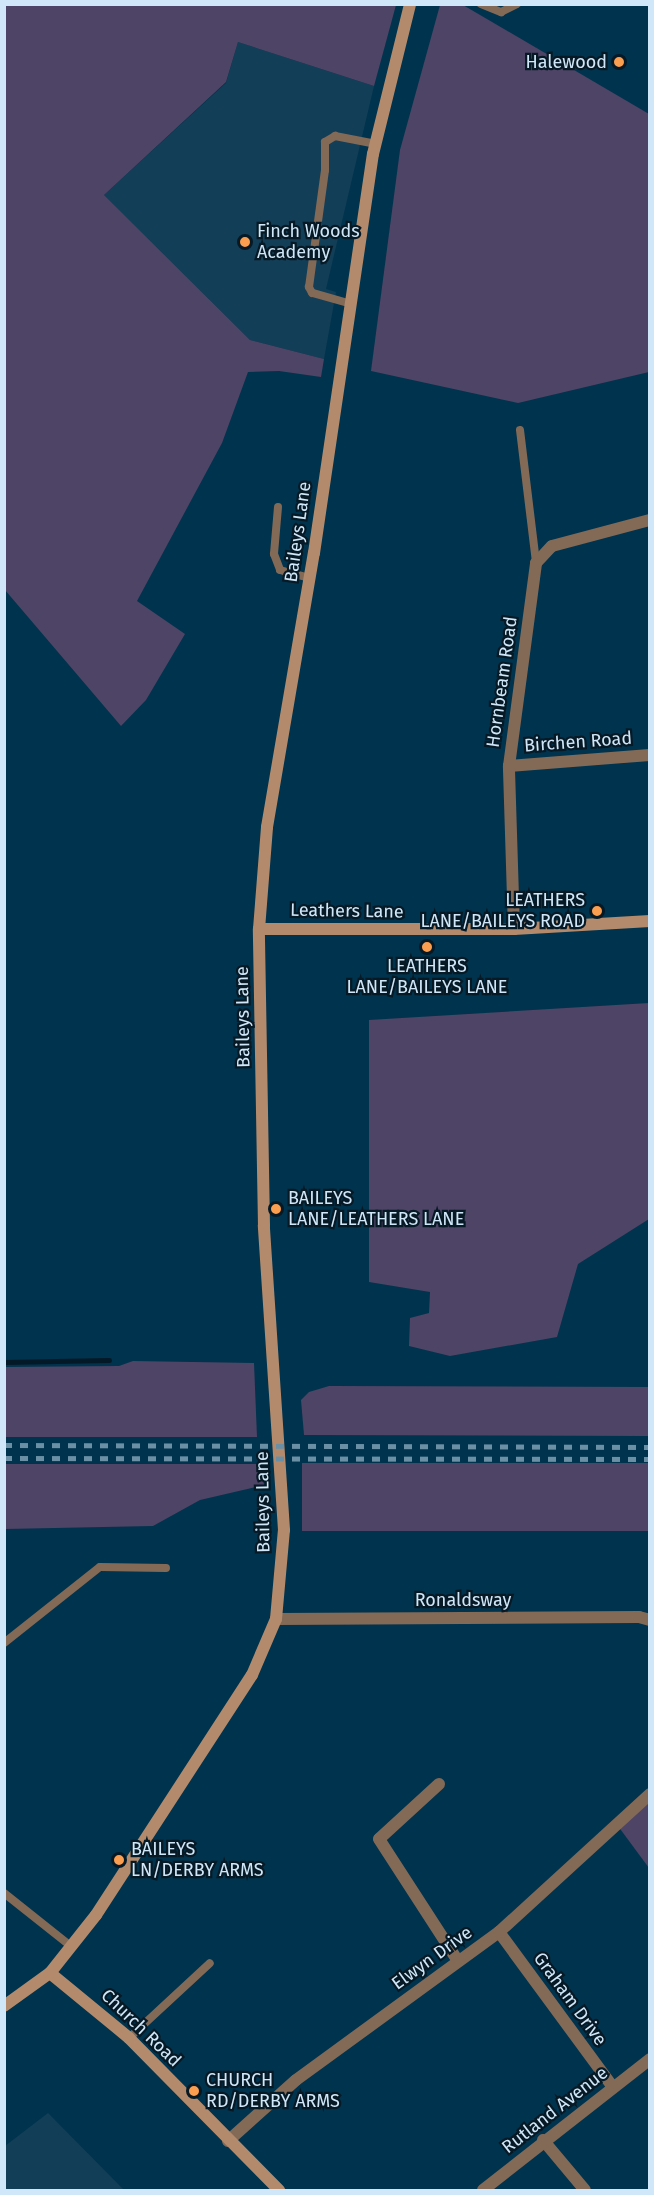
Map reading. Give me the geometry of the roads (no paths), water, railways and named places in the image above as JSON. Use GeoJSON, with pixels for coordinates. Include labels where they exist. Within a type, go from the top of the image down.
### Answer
{"type":"FeatureCollection","features":[{"type":"Feature","properties":{"kind":"street","name":"Baileys Lane"},"geometry":{"type":"LineString","coordinates":[[4,2006],[50,1972],[72,1947],[246,1684],[276,1619],[284,1530],[264,1226],[259,929],[267,827],[310,578],[348,303],[376,144],[410,4]]}},
{"type":"Feature","properties":{"kind":"street"},"geometry":{"type":"LineString","coordinates":[[536,563],[552,546],[650,520]]}},
{"type":"Feature","properties":{"kind":"street","name":"Hornbeam Road"},"geometry":{"type":"LineString","coordinates":[[514,929],[508,766],[536,563]]}},
{"type":"Feature","properties":{"kind":"street","name":"Birchen Road"},"geometry":{"type":"LineString","coordinates":[[508,766],[650,755]]}},
{"type":"Feature","properties":{"kind":"street","name":"Leathers Lane"},"geometry":{"type":"LineString","coordinates":[[259,929],[514,929],[650,921]]}},
{"type":"Feature","properties":{"kind":"street","name":"Ronaldsway"},"geometry":{"type":"LineString","coordinates":[[276,1619],[639,1617],[650,1620]]}},
{"type":"Feature","properties":{"kind":"street"},"geometry":{"type":"LineString","coordinates":[[439,1784],[379,1839],[458,1961]]}},
{"type":"Feature","properties":{"kind":"street","name":"Elwyn Drive"},"geometry":{"type":"LineString","coordinates":[[228,2141],[296,2080],[499,1932],[650,1794]]}},
{"type":"Feature","properties":{"kind":"street","name":"Graham Drive"},"geometry":{"type":"LineString","coordinates":[[499,1932],[613,2087]]}},
{"type":"Feature","properties":{"kind":"street","name":"Church Road"},"geometry":{"type":"LineString","coordinates":[[50,1972],[129,2038],[228,2141],[279,2190]]}},
{"type":"Feature","properties":{"kind":"street","name":"Rutland Avenue"},"geometry":{"type":"LineString","coordinates":[[483,2190],[543,2140],[650,2059]]}},
{"type":"Feature","properties":{"kind":"street"},"geometry":{"type":"LineString","coordinates":[[543,2140],[585,2190]]}},
{"type":"Feature","properties":{"kind":"lane"},"geometry":{"type":"LineString","coordinates":[[481,4],[501,12],[517,4]]}},
{"type":"Feature","properties":{"kind":"lane"},"geometry":{"type":"LineString","coordinates":[[348,303],[312,292],[309,287],[326,170],[325,142],[335,136],[376,144]]}},
{"type":"Feature","properties":{"kind":"lane"},"geometry":{"type":"LineString","coordinates":[[520,430],[536,563]]}},
{"type":"Feature","properties":{"kind":"lane"},"geometry":{"type":"LineString","coordinates":[[278,507],[274,554],[280,570],[310,578]]}},
{"type":"Feature","properties":{"kind":"lane"},"geometry":{"type":"LineString","coordinates":[[4,1643],[100,1567],[166,1568]]}},
{"type":"Feature","properties":{"kind":"lane"},"geometry":{"type":"LineString","coordinates":[[4,1893],[72,1947]]}},
{"type":"Feature","properties":{"kind":"lane"},"geometry":{"type":"LineString","coordinates":[[129,2038],[210,1963]]}},
{"type":"Feature","properties":{"kind":"waterway"},"geometry":{"type":"LineString","coordinates":[[4,1362],[109,1360]]}},
{"type":"Feature","properties":{"kind":"railway"},"geometry":{"type":"LineString","coordinates":[[4,1445],[650,1447]]}},
{"type":"Feature","properties":{"kind":"railway"},"geometry":{"type":"LineString","coordinates":[[4,1458],[650,1459]]}},
{"type":"Feature","properties":{"kind":"place","name":"Halewood"},"geometry":{"type":"Point","coordinates":[619,62]}},
{"type":"Feature","properties":{"kind":"place","name":"Finch Woods Academy"},"geometry":{"type":"Point","coordinates":[245,242]}},
{"type":"Feature","properties":{"kind":"place","name":"LEATHERS LANE/BAILEYS ROAD"},"geometry":{"type":"Point","coordinates":[597,911]}},
{"type":"Feature","properties":{"kind":"place","name":"LEATHERS LANE/BAILEYS LANE"},"geometry":{"type":"Point","coordinates":[427,947]}},
{"type":"Feature","properties":{"kind":"place","name":"BAILEYS LANE/LEATHERS LANE"},"geometry":{"type":"Point","coordinates":[276,1209]}},
{"type":"Feature","properties":{"kind":"place","name":"BAILEYS LN/DERBY ARMS"},"geometry":{"type":"Point","coordinates":[119,1860]}},
{"type":"Feature","properties":{"kind":"place","name":"CHURCH RD/DERBY ARMS"},"geometry":{"type":"Point","coordinates":[194,2091]}}]}
